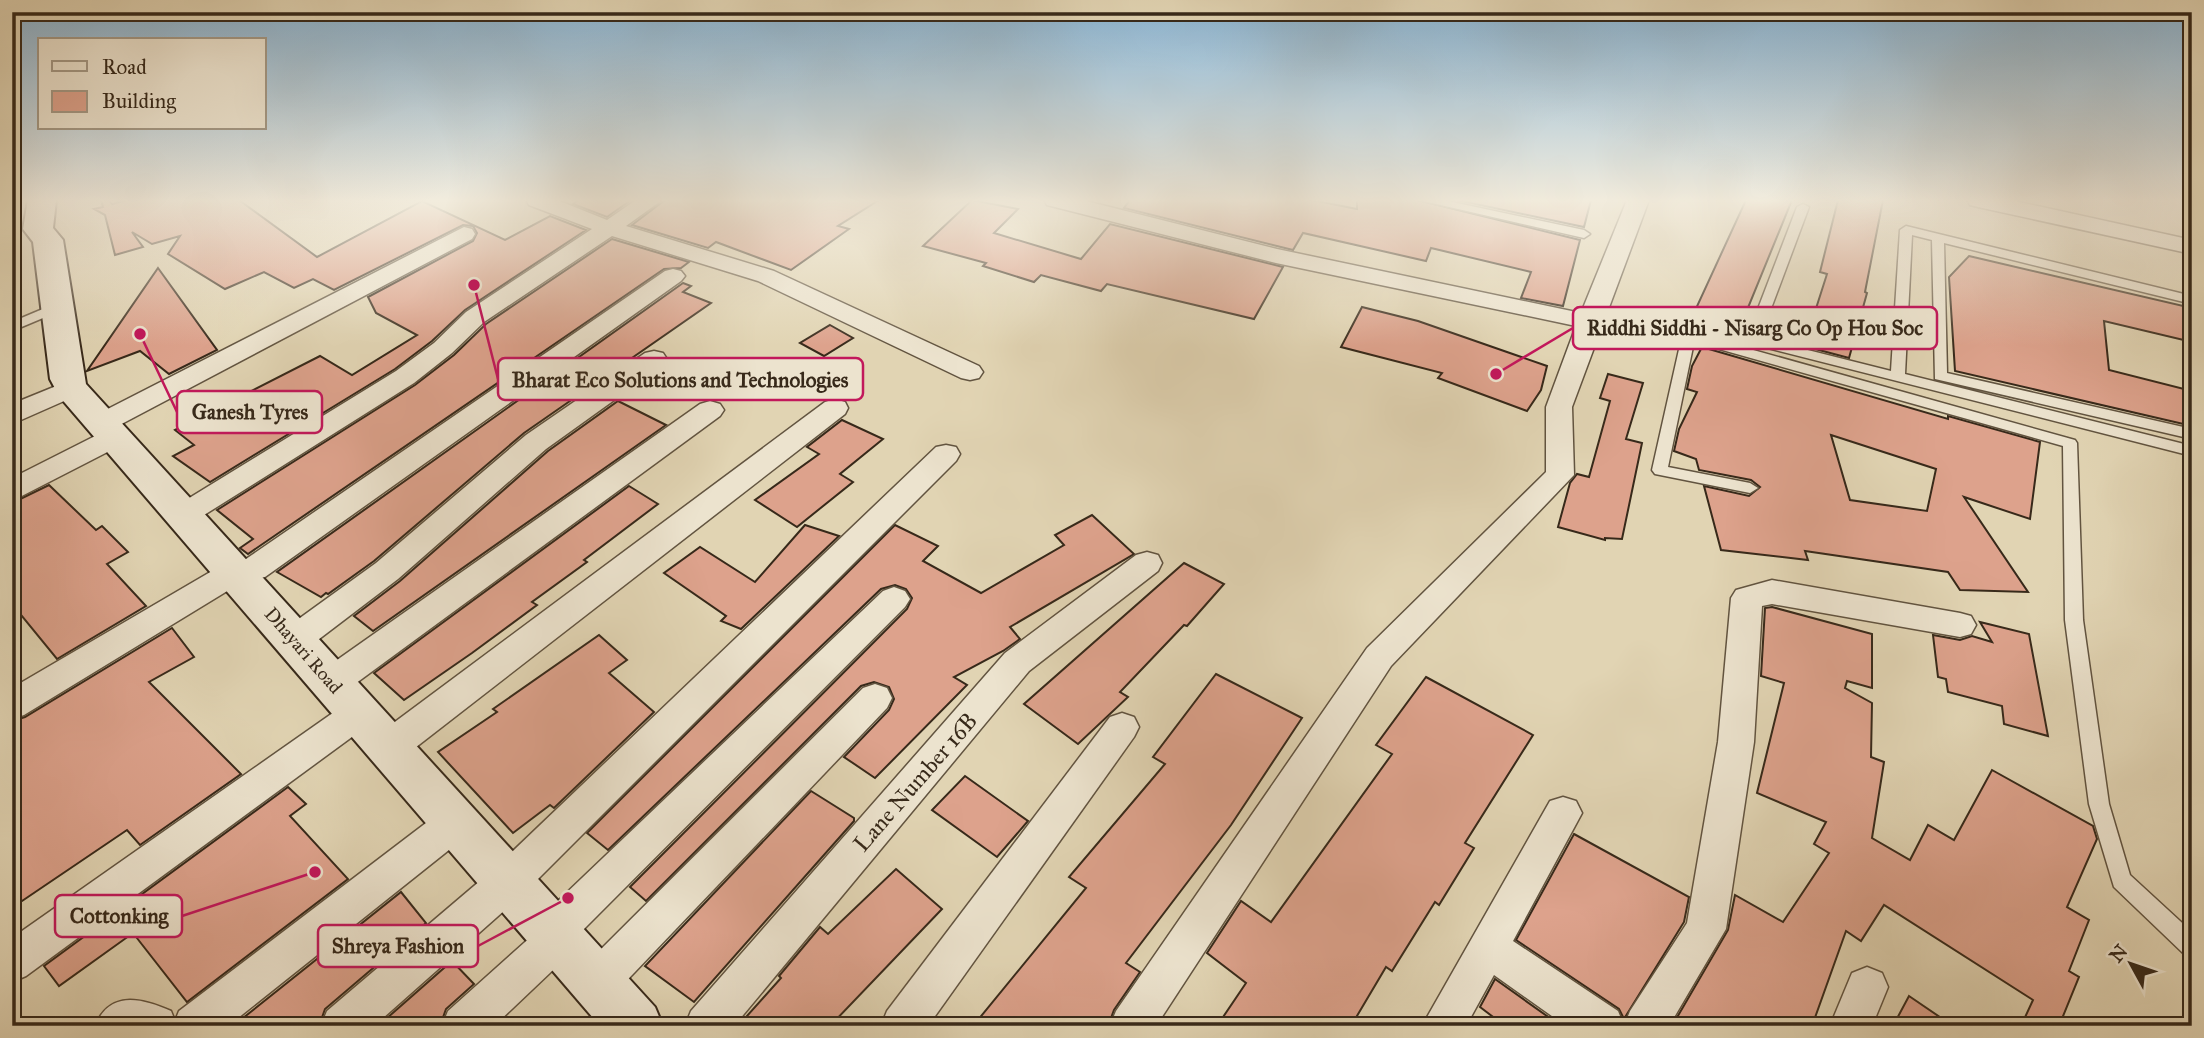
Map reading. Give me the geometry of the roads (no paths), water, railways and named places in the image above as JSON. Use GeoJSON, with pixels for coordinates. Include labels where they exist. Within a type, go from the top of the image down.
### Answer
{"type":"FeatureCollection","features":[{"type":"Feature","properties":{"kind":"main road","name":"Dhayari Road"},"geometry":{"type":"LineString","coordinates":[[49,248],[67,379],[71,388],[636,1026]]}},
{"type":"Feature","properties":{"kind":"street"},"geometry":{"type":"LineString","coordinates":[[12,491],[109,430],[438,248]]}},
{"type":"Feature","properties":{"kind":"street"},"geometry":{"type":"LineString","coordinates":[[183,514],[405,377],[443,348],[475,317],[577,248]]}},
{"type":"Feature","properties":{"kind":"street"},"geometry":{"type":"LineString","coordinates":[[675,248],[766,276],[970,372]]}},
{"type":"Feature","properties":{"kind":"street"},"geometry":{"type":"LineString","coordinates":[[1246,248],[1590,323]]}},
{"type":"Feature","properties":{"kind":"street"},"geometry":{"type":"LineString","coordinates":[[1131,1026],[1379,657],[1560,475],[1559,407],[1619,248]]}},
{"type":"Feature","properties":{"kind":"street"},"geometry":{"type":"LineString","coordinates":[[12,705],[234,572],[254,569],[673,276]]}},
{"type":"Feature","properties":{"kind":"street"},"geometry":{"type":"LineString","coordinates":[[294,640],[387,571],[536,442],[654,359]]}},
{"type":"Feature","properties":{"kind":"street"},"geometry":{"type":"LineString","coordinates":[[12,415],[71,388]]}},
{"type":"Feature","properties":{"kind":"street"},"geometry":{"type":"LineString","coordinates":[[389,747],[835,408]]}},
{"type":"Feature","properties":{"kind":"street"},"geometry":{"type":"LineString","coordinates":[[12,962],[710,410]]}},
{"type":"Feature","properties":{"kind":"street"},"geometry":{"type":"LineString","coordinates":[[342,1026],[508,882],[946,454]]}},
{"type":"Feature","properties":{"kind":"street","name":"Lane Number 16B"},"geometry":{"type":"LineString","coordinates":[[706,1026],[1017,662],[1147,563]]}},
{"type":"Feature","properties":{"kind":"street"},"geometry":{"type":"LineString","coordinates":[[1645,1026],[1706,929],[1735,742],[1747,598],[1772,592],[1960,625]]}},
{"type":"Feature","properties":{"kind":"street"},"geometry":{"type":"LineString","coordinates":[[463,1026],[894,599]]}},
{"type":"Feature","properties":{"kind":"street"},"geometry":{"type":"LineString","coordinates":[[597,982],[875,698]]}},
{"type":"Feature","properties":{"kind":"street"},"geometry":{"type":"LineString","coordinates":[[902,1026],[1122,727]]}},
{"type":"Feature","properties":{"kind":"street"},"geometry":{"type":"LineString","coordinates":[[1444,1026],[1563,813]]}},
{"type":"Feature","properties":{"kind":"street"},"geometry":{"type":"LineString","coordinates":[[194,1026],[456,822]]}},
{"type":"Feature","properties":{"kind":"street"},"geometry":{"type":"LineString","coordinates":[[1487,947],[1603,1026]]}},
{"type":"Feature","properties":{"kind":"street"},"geometry":{"type":"LineString","coordinates":[[1851,1026],[1867,987]]}},
{"type":"Feature","properties":{"kind":"street"},"geometry":{"type":"LineString","coordinates":[[116,1026],[121,1021],[156,1026]]}},
{"type":"Feature","properties":{"kind":"lane"},"geometry":{"type":"LineString","coordinates":[[1787,248],[1752,340],[2192,452]]}},
{"type":"Feature","properties":{"kind":"lane"},"geometry":{"type":"LineString","coordinates":[[1898,377],[1905,248]]}},
{"type":"Feature","properties":{"kind":"lane"},"geometry":{"type":"LineString","coordinates":[[1938,248],[1940,376],[2192,434]]}},
{"type":"Feature","properties":{"kind":"lane"},"geometry":{"type":"LineString","coordinates":[[1981,248],[2192,300]]}},
{"type":"Feature","properties":{"kind":"lane"},"geometry":{"type":"LineString","coordinates":[[12,327],[57,307]]}},
{"type":"Feature","properties":{"kind":"lane"},"geometry":{"type":"LineString","coordinates":[[1749,488],[1660,470],[1689,336],[2070,443],[2074,620],[2099,804],[2121,880],[2192,947]]}},
{"type":"Feature","properties":{"kind":"lane"},"geometry":{"type":"LineString","coordinates":[[2089,410],[2090,427]]}},
{"type":"Feature","properties":{"kind":"place","name":"Bharat Eco Solutions and Technologies"},"geometry":{"type":"Point","coordinates":[474,285]}},
{"type":"Feature","properties":{"kind":"place","name":"Ganesh Tyres"},"geometry":{"type":"Point","coordinates":[140,334]}},
{"type":"Feature","properties":{"kind":"place","name":"Riddhi Siddhi - Nisarg Co Op Hou Soc"},"geometry":{"type":"Point","coordinates":[1496,374]}},
{"type":"Feature","properties":{"kind":"place","name":"Cottonking"},"geometry":{"type":"Point","coordinates":[315,872]}},
{"type":"Feature","properties":{"kind":"place","name":"Shreya Fashion"},"geometry":{"type":"Point","coordinates":[568,898]}}]}
